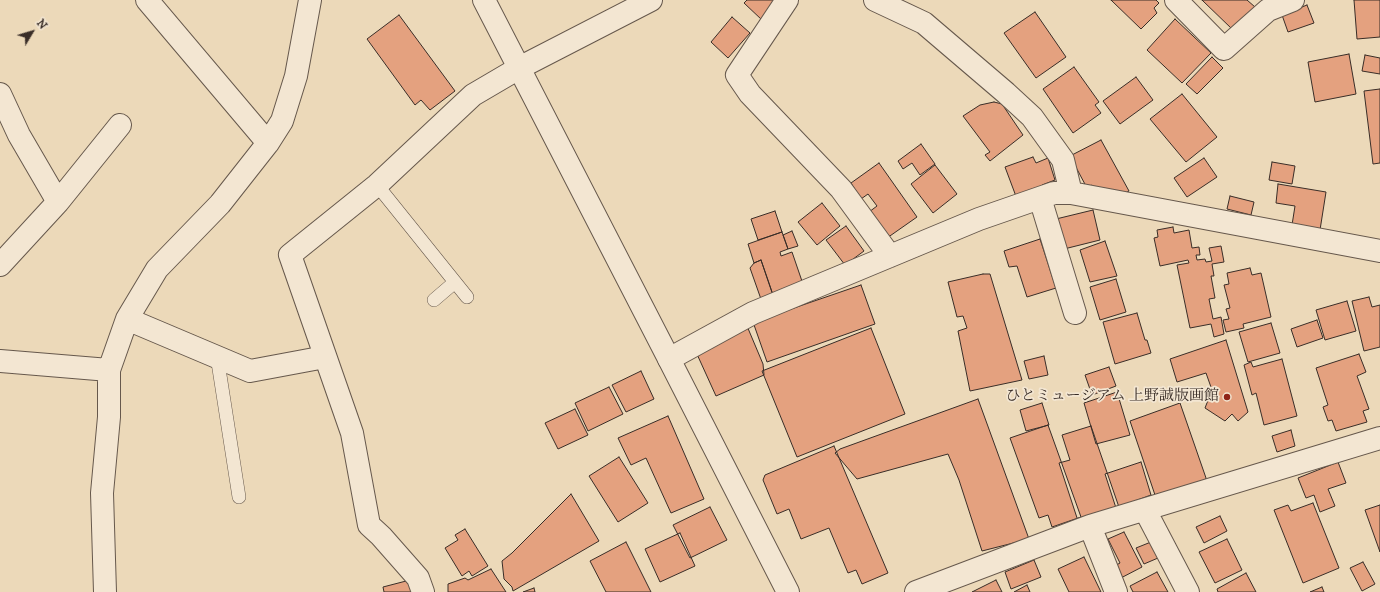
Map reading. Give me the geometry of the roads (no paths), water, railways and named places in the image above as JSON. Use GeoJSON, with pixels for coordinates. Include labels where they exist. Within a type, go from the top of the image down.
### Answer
{"type":"FeatureCollection","features":[{"type":"Feature","properties":{"kind":"street"},"geometry":{"type":"LineString","coordinates":[[147,0],[268,142]]}},
{"type":"Feature","properties":{"kind":"street"},"geometry":{"type":"LineString","coordinates":[[105,592],[102,492],[109,417],[109,370],[126,319],[157,269],[220,204],[268,142],[282,121],[296,76],[310,0]]}},
{"type":"Feature","properties":{"kind":"street"},"geometry":{"type":"LineString","coordinates":[[484,0],[788,592]]}},
{"type":"Feature","properties":{"kind":"street"},"geometry":{"type":"LineString","coordinates":[[423,592],[418,578],[381,536],[368,525],[352,433],[290,256],[377,185],[473,95],[519,68],[651,0]]}},
{"type":"Feature","properties":{"kind":"street"},"geometry":{"type":"LineString","coordinates":[[787,0],[737,75],[750,94],[841,189],[890,256]]}},
{"type":"Feature","properties":{"kind":"street"},"geometry":{"type":"LineString","coordinates":[[875,0],[924,23],[1006,92],[1032,117],[1063,160],[1071,193]]}},
{"type":"Feature","properties":{"kind":"street"},"geometry":{"type":"LineString","coordinates":[[1176,0],[1224,49],[1268,10],[1293,0]]}},
{"type":"Feature","properties":{"kind":"street"},"geometry":{"type":"LineString","coordinates":[[0,94],[19,135],[58,202]]}},
{"type":"Feature","properties":{"kind":"street"},"geometry":{"type":"LineString","coordinates":[[0,265],[58,202],[120,125]]}},
{"type":"Feature","properties":{"kind":"street"},"geometry":{"type":"LineString","coordinates":[[669,358],[753,313],[979,219],[1054,193],[1071,193],[1380,252]]}},
{"type":"Feature","properties":{"kind":"street"},"geometry":{"type":"LineString","coordinates":[[1040,198],[1075,313]]}},
{"type":"Feature","properties":{"kind":"street"},"geometry":{"type":"LineString","coordinates":[[126,319],[250,371],[325,357]]}},
{"type":"Feature","properties":{"kind":"street"},"geometry":{"type":"LineString","coordinates":[[0,361],[109,370]]}},
{"type":"Feature","properties":{"kind":"street"},"geometry":{"type":"LineString","coordinates":[[916,592],[1090,526],[1380,438]]}},
{"type":"Feature","properties":{"kind":"street"},"geometry":{"type":"LineString","coordinates":[[1145,510],[1188,592]]}},
{"type":"Feature","properties":{"kind":"street"},"geometry":{"type":"LineString","coordinates":[[1090,526],[1116,592]]}},
{"type":"Feature","properties":{"kind":"lane"},"geometry":{"type":"LineString","coordinates":[[377,185],[467,297]]}},
{"type":"Feature","properties":{"kind":"lane"},"geometry":{"type":"LineString","coordinates":[[434,300],[455,282]]}},
{"type":"Feature","properties":{"kind":"lane"},"geometry":{"type":"LineString","coordinates":[[217,356],[240,497]]}},
{"type":"Feature","properties":{"kind":"place","name":"ひとミュージアム 上野誠版画館"},"geometry":{"type":"Point","coordinates":[1227,397]}}]}
